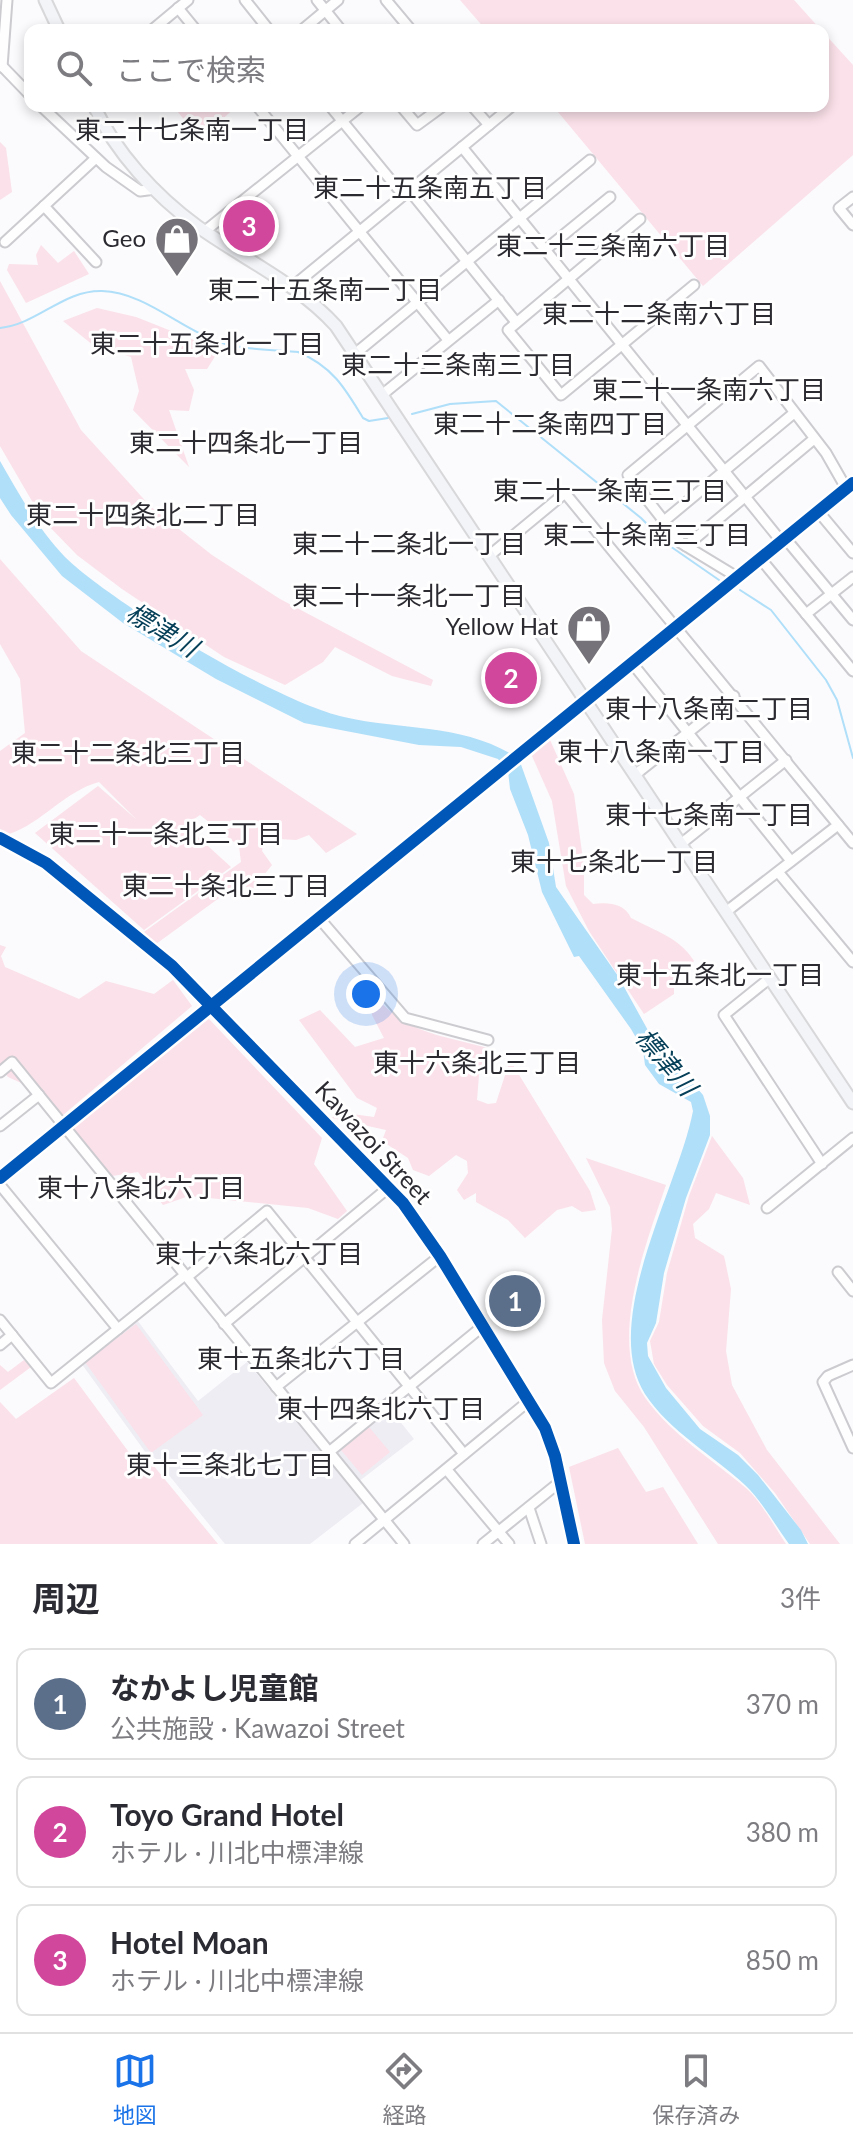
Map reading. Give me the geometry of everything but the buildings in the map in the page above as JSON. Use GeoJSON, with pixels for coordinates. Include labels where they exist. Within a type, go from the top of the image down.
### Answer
{"type":"FeatureCollection","features":[{"type":"Feature","properties":{"kind":"main road"},"geometry":{"type":"LineString","coordinates":[[45,0],[56,24]]}},
{"type":"Feature","properties":{"kind":"main road"},"geometry":{"type":"LineString","coordinates":[[98,112],[126,156],[155,189],[205,231],[292,287],[326,315],[356,353],[853,1103]]}},
{"type":"Feature","properties":{"kind":"street"},"geometry":{"type":"LineString","coordinates":[[7,0],[1,66],[24,89]]}},
{"type":"Feature","properties":{"kind":"street"},"geometry":{"type":"LineString","coordinates":[[159,24],[188,0]]}},
{"type":"Feature","properties":{"kind":"street"},"geometry":{"type":"LineString","coordinates":[[245,0],[264,24]]}},
{"type":"Feature","properties":{"kind":"street"},"geometry":{"type":"LineString","coordinates":[[317,0],[336,24]]}},
{"type":"Feature","properties":{"kind":"street"},"geometry":{"type":"LineString","coordinates":[[309,24],[338,0]]}},
{"type":"Feature","properties":{"kind":"street"},"geometry":{"type":"LineString","coordinates":[[386,0],[406,24]]}},
{"type":"Feature","properties":{"kind":"street"},"geometry":{"type":"LineString","coordinates":[[178,8],[191,24]]}},
{"type":"Feature","properties":{"kind":"street"},"geometry":{"type":"LineString","coordinates":[[47,112],[96,158],[140,191],[155,189]]}},
{"type":"Feature","properties":{"kind":"street"},"geometry":{"type":"LineString","coordinates":[[262,112],[448,340]]}},
{"type":"Feature","properties":{"kind":"street"},"geometry":{"type":"LineString","coordinates":[[335,112],[468,262],[516,322]]}},
{"type":"Feature","properties":{"kind":"street"},"geometry":{"type":"LineString","coordinates":[[205,231],[353,112]]}},
{"type":"Feature","properties":{"kind":"street"},"geometry":{"type":"LineString","coordinates":[[406,112],[417,125],[435,112]]}},
{"type":"Feature","properties":{"kind":"street"},"geometry":{"type":"LineString","coordinates":[[477,112],[489,125]]}},
{"type":"Feature","properties":{"kind":"street"},"geometry":{"type":"LineString","coordinates":[[292,287],[505,112]]}},
{"type":"Feature","properties":{"kind":"street"},"geometry":{"type":"LineString","coordinates":[[462,147],[746,497],[853,620]]}},
{"type":"Feature","properties":{"kind":"street"},"geometry":{"type":"LineString","coordinates":[[5,242],[96,158]]}},
{"type":"Feature","properties":{"kind":"street"},"geometry":{"type":"LineString","coordinates":[[356,353],[590,160]]}},
{"type":"Feature","properties":{"kind":"street"},"geometry":{"type":"LineString","coordinates":[[545,250],[610,197]]}},
{"type":"Feature","properties":{"kind":"street"},"geometry":{"type":"LineString","coordinates":[[853,197],[839,208],[853,225]]}},
{"type":"Feature","properties":{"kind":"street"},"geometry":{"type":"LineString","coordinates":[[44,206],[96,262]]}},
{"type":"Feature","properties":{"kind":"street"},"geometry":{"type":"LineString","coordinates":[[640,219],[508,330],[561,395],[694,285]]}},
{"type":"Feature","properties":{"kind":"street"},"geometry":{"type":"LineString","coordinates":[[383,394],[499,300]]}},
{"type":"Feature","properties":{"kind":"street"},"geometry":{"type":"LineString","coordinates":[[0,1178],[849,486],[759,366],[628,475],[686,546],[737,577]]}},
{"type":"Feature","properties":{"kind":"street"},"geometry":{"type":"LineString","coordinates":[[664,521],[794,413]]}},
{"type":"Feature","properties":{"kind":"street"},"geometry":{"type":"LineString","coordinates":[[686,546],[814,439]]}},
{"type":"Feature","properties":{"kind":"street"},"geometry":{"type":"LineString","coordinates":[[490,555],[565,493],[853,843]]}},
{"type":"Feature","properties":{"kind":"street"},"geometry":{"type":"LineString","coordinates":[[818,511],[853,553]]}},
{"type":"Feature","properties":{"kind":"street"},"geometry":{"type":"LineString","coordinates":[[760,558],[853,670]]}},
{"type":"Feature","properties":{"kind":"street"},"geometry":{"type":"LineString","coordinates":[[806,614],[853,577]]}},
{"type":"Feature","properties":{"kind":"street"},"geometry":{"type":"LineString","coordinates":[[632,663],[791,861]]}},
{"type":"Feature","properties":{"kind":"street"},"geometry":{"type":"LineString","coordinates":[[636,774],[734,696]]}},
{"type":"Feature","properties":{"kind":"street"},"geometry":{"type":"LineString","coordinates":[[682,843],[786,760]]}},
{"type":"Feature","properties":{"kind":"street"},"geometry":{"type":"LineString","coordinates":[[727,911],[838,825]]}},
{"type":"Feature","properties":{"kind":"street","name":"Kawazoi Street"},"geometry":{"type":"LineString","coordinates":[[0,838],[64,877],[172,966],[411,1213],[530,1400],[551,1443],[574,1544]]}},
{"type":"Feature","properties":{"kind":"street"},"geometry":{"type":"LineString","coordinates":[[778,872],[853,962]]}},
{"type":"Feature","properties":{"kind":"street"},"geometry":{"type":"LineString","coordinates":[[319,918],[405,1018],[488,1040]]}},
{"type":"Feature","properties":{"kind":"street"},"geometry":{"type":"LineString","coordinates":[[770,978],[724,1015],[822,1164]]}},
{"type":"Feature","properties":{"kind":"street"},"geometry":{"type":"LineString","coordinates":[[0,1072],[12,1062],[404,1544]]}},
{"type":"Feature","properties":{"kind":"street"},"geometry":{"type":"LineString","coordinates":[[0,1126],[39,1095]]}},
{"type":"Feature","properties":{"kind":"street"},"geometry":{"type":"LineString","coordinates":[[767,1208],[853,1138]]}},
{"type":"Feature","properties":{"kind":"street"},"geometry":{"type":"LineString","coordinates":[[0,1185],[118,1329]]}},
{"type":"Feature","properties":{"kind":"street"},"geometry":{"type":"LineString","coordinates":[[224,1324],[388,1188]]}},
{"type":"Feature","properties":{"kind":"street"},"geometry":{"type":"LineString","coordinates":[[0,1320],[51,1383],[267,1211],[464,1454]]}},
{"type":"Feature","properties":{"kind":"street"},"geometry":{"type":"LineString","coordinates":[[276,1387],[440,1256]]}},
{"type":"Feature","properties":{"kind":"street"},"geometry":{"type":"LineString","coordinates":[[838,1272],[853,1291]]}},
{"type":"Feature","properties":{"kind":"street"},"geometry":{"type":"LineString","coordinates":[[329,1452],[483,1326]]}},
{"type":"Feature","properties":{"kind":"street"},"geometry":{"type":"LineString","coordinates":[[0,1345],[12,1335]]}},
{"type":"Feature","properties":{"kind":"street"},"geometry":{"type":"LineString","coordinates":[[853,1365],[828,1376],[823,1382],[853,1448]]}},
{"type":"Feature","properties":{"kind":"street"},"geometry":{"type":"LineString","coordinates":[[355,1544],[530,1400]]}},
{"type":"Feature","properties":{"kind":"street"},"geometry":{"type":"LineString","coordinates":[[447,1470],[509,1544]]}},
{"type":"Feature","properties":{"kind":"street"},"geometry":{"type":"LineString","coordinates":[[483,1544],[561,1481]]}},
{"type":"Feature","properties":{"kind":"street"},"geometry":{"type":"LineString","coordinates":[[529,1508],[541,1544]]}},
{"type":"Feature","properties":{"kind":"shaded area"},"geometry":{"type":"Polygon","coordinates":[[[460,0],[794,0],[816,24],[481,24],[460,0]]]}},
{"type":"Feature","properties":{"kind":"shaded area"},"geometry":{"type":"Polygon","coordinates":[[[829,39],[853,65],[853,155],[703,286],[558,112],[829,112],[829,39]]]}},
{"type":"Feature","properties":{"kind":"shaded area"},"geometry":{"type":"Polygon","coordinates":[[[178,112],[230,112],[200,139],[178,112]]]}},
{"type":"Feature","properties":{"kind":"shaded area"},"geometry":{"type":"Polygon","coordinates":[[[0,142],[6,148],[12,192],[0,200],[0,142]]]}},
{"type":"Feature","properties":{"kind":"shaded area"},"geometry":{"type":"Polygon","coordinates":[[[41,245],[58,263],[74,251],[89,274],[26,303],[7,270],[9,264],[38,265],[36,255],[41,245]]]}},
{"type":"Feature","properties":{"kind":"shaded area"},"geometry":{"type":"Polygon","coordinates":[[[0,281],[81,430],[151,507],[212,555],[280,599],[433,680],[431,686],[392,676],[335,647],[323,662],[285,685],[224,657],[77,555],[43,520],[0,446],[0,281]]]}},
{"type":"Feature","properties":{"kind":"shaded area"},"geometry":{"type":"Polygon","coordinates":[[[97,308],[136,317],[219,350],[207,369],[185,369],[194,390],[189,411],[169,410],[189,467],[133,410],[139,391],[131,357],[93,345],[63,321],[97,308]]]}},
{"type":"Feature","properties":{"kind":"shaded area"},"geometry":{"type":"Polygon","coordinates":[[[0,559],[81,651],[357,834],[326,853],[309,835],[296,840],[264,838],[262,851],[272,865],[251,891],[241,882],[156,944],[144,932],[241,862],[239,846],[200,815],[179,829],[152,833],[145,828],[152,834],[178,833],[187,827],[231,867],[144,930],[35,833],[98,786],[137,820],[99,782],[75,792],[21,829],[9,834],[0,829],[0,751],[25,733],[20,679],[0,644],[0,559]]]}},
{"type":"Feature","properties":{"kind":"shaded area"},"geometry":{"type":"Polygon","coordinates":[[[550,740],[574,794],[584,867],[584,895],[593,904],[620,906],[631,918],[674,940],[694,961],[674,981],[674,994],[644,1014],[589,931],[566,886],[552,801],[532,756],[550,740]]]}},
{"type":"Feature","properties":{"kind":"shaded area"},"geometry":{"type":"Polygon","coordinates":[[[0,945],[6,947],[1,956],[5,967],[79,999],[106,981],[154,994],[173,980],[192,1006],[63,1115],[39,1091],[8,1077],[0,1067],[0,945]]]}},
{"type":"Feature","properties":{"kind":"shaded area"},"geometry":{"type":"Polygon","coordinates":[[[380,1001],[415,1027],[487,1048],[479,1075],[477,1100],[496,1103],[510,1060],[590,1191],[596,1210],[582,1212],[572,1206],[557,1210],[525,1238],[508,1220],[476,1202],[476,1193],[464,1200],[457,1190],[468,1173],[467,1161],[456,1155],[429,1176],[413,1170],[408,1158],[382,1141],[386,1130],[332,1118],[337,1112],[374,1117],[377,1108],[357,1098],[299,1020],[320,1010],[355,1047],[384,1038],[372,1015],[372,1005],[380,1001]]]}},
{"type":"Feature","properties":{"kind":"shaded area"},"geometry":{"type":"Polygon","coordinates":[[[208,1018],[322,1138],[314,1164],[347,1211],[338,1219],[308,1208],[189,1196],[163,1205],[138,1172],[112,1176],[67,1128],[208,1018]]]}},
{"type":"Feature","properties":{"kind":"shaded area"},"geometry":{"type":"Polygon","coordinates":[[[712,1136],[743,1178],[750,1205],[716,1193],[709,1209],[693,1224],[695,1238],[724,1256],[731,1289],[726,1351],[732,1385],[767,1450],[840,1544],[810,1544],[775,1493],[740,1453],[703,1426],[667,1385],[654,1364],[650,1341],[659,1322],[667,1273],[689,1196],[712,1136]]]}},
{"type":"Feature","properties":{"kind":"shaded area"},"geometry":{"type":"Polygon","coordinates":[[[586,1158],[666,1185],[634,1292],[630,1350],[635,1376],[656,1412],[752,1495],[786,1544],[718,1544],[644,1427],[615,1391],[604,1363],[602,1320],[612,1229],[610,1207],[586,1158]]]}},
{"type":"Feature","properties":{"kind":"shaded area"},"geometry":{"type":"Polygon","coordinates":[[[137,1320],[198,1401],[247,1362],[363,1503],[310,1544],[225,1544],[155,1458],[146,1453],[81,1363],[137,1320]]]}},
{"type":"Feature","properties":{"kind":"shaded area"},"geometry":{"type":"Polygon","coordinates":[[[136,1324],[203,1415],[151,1453],[85,1362],[136,1324]]]}},
{"type":"Feature","properties":{"kind":"shaded area"},"geometry":{"type":"Polygon","coordinates":[[[24,1360],[31,1367],[0,1390],[0,1365],[8,1372],[24,1360]]]}},
{"type":"Feature","properties":{"kind":"shaded area"},"geometry":{"type":"Polygon","coordinates":[[[74,1378],[139,1466],[148,1459],[218,1544],[0,1544],[0,1402],[16,1419],[74,1378]]]}},
{"type":"Feature","properties":{"kind":"shaded area"},"geometry":{"type":"Polygon","coordinates":[[[390,1409],[414,1439],[358,1482],[336,1453],[390,1409]]]}},
{"type":"Feature","properties":{"kind":"shaded area"},"geometry":{"type":"Polygon","coordinates":[[[369,1427],[390,1452],[362,1475],[341,1450],[369,1427]]]}},
{"type":"Feature","properties":{"kind":"shaded area"},"geometry":{"type":"Polygon","coordinates":[[[618,1448],[646,1492],[663,1487],[698,1544],[585,1544],[569,1467],[618,1448]]]}},
{"type":"Feature","properties":{"kind":"water","name":"標津川"},"geometry":{"type":"Polygon","coordinates":[[[0,461],[38,523],[65,557],[120,600],[198,649],[240,673],[315,708],[344,717],[478,739],[519,759],[549,843],[556,887],[618,976],[650,1034],[703,1095],[710,1116],[710,1135],[686,1198],[664,1273],[656,1323],[647,1343],[648,1356],[666,1388],[700,1429],[738,1455],[758,1475],[801,1530],[808,1544],[789,1544],[745,1485],[666,1420],[645,1394],[633,1364],[631,1330],[636,1292],[693,1111],[691,1102],[659,1084],[645,1065],[643,1050],[631,1029],[579,956],[574,957],[542,892],[528,835],[510,789],[508,771],[498,759],[461,747],[419,745],[304,723],[216,679],[123,623],[62,576],[11,515],[0,498],[0,461]]]}},
{"type":"Feature","properties":{"kind":"waterway"},"geometry":{"type":"LineString","coordinates":[[0,328],[14,325],[88,292],[118,293],[147,304],[191,329],[228,345],[298,352],[329,371],[363,418],[369,421],[388,418]]}},
{"type":"Feature","properties":{"kind":"waterway"},"geometry":{"type":"LineString","coordinates":[[412,414],[450,404],[496,401],[641,518],[667,544],[719,580]]}},
{"type":"Feature","properties":{"kind":"waterway"},"geometry":{"type":"LineString","coordinates":[[740,590],[771,610],[826,680],[837,700],[853,758]]}},
{"type":"Feature","properties":{"kind":"cycle path"},"geometry":{"type":"LineString","coordinates":[[0,1178],[853,483]]}},
{"type":"Feature","properties":{"kind":"cycle path"},"geometry":{"type":"LineString","coordinates":[[0,838],[46,863],[172,966],[403,1203],[440,1256],[545,1428],[555,1456],[574,1544]]}},
{"type":"Feature","properties":{"kind":"place","name":"Hotel Moan"},"geometry":{"type":"Point","coordinates":[249,226]}},
{"type":"Feature","properties":{"kind":"place","name":"Geo"},"geometry":{"type":"Point","coordinates":[177,278]}},
{"type":"Feature","properties":{"kind":"place","name":"Yellow Hat"},"geometry":{"type":"Point","coordinates":[589,666]}},
{"type":"Feature","properties":{"kind":"place","name":"Toyo Grand Hotel"},"geometry":{"type":"Point","coordinates":[511,678]}},
{"type":"Feature","properties":{"kind":"place","name":"なかよし児童館"},"geometry":{"type":"Point","coordinates":[515,1301]}},
{"type":"Feature","properties":{"kind":"district","name":"東二十七条南一丁目"},"geometry":{"type":"Point","coordinates":[192,130]}},
{"type":"Feature","properties":{"kind":"district","name":"東二十五条南五丁目"},"geometry":{"type":"Point","coordinates":[430,188]}},
{"type":"Feature","properties":{"kind":"district","name":"東二十三条南六丁目"},"geometry":{"type":"Point","coordinates":[613,246]}},
{"type":"Feature","properties":{"kind":"district","name":"東二十五条南一丁目"},"geometry":{"type":"Point","coordinates":[325,290]}},
{"type":"Feature","properties":{"kind":"district","name":"東二十二条南六丁目"},"geometry":{"type":"Point","coordinates":[659,314]}},
{"type":"Feature","properties":{"kind":"district","name":"東二十五条北一丁目"},"geometry":{"type":"Point","coordinates":[207,344]}},
{"type":"Feature","properties":{"kind":"district","name":"東二十三条南三丁目"},"geometry":{"type":"Point","coordinates":[458,365]}},
{"type":"Feature","properties":{"kind":"district","name":"東二十一条南六丁目"},"geometry":{"type":"Point","coordinates":[709,390]}},
{"type":"Feature","properties":{"kind":"district","name":"東二十二条南四丁目"},"geometry":{"type":"Point","coordinates":[550,424]}},
{"type":"Feature","properties":{"kind":"district","name":"東二十四条北一丁目"},"geometry":{"type":"Point","coordinates":[246,443]}},
{"type":"Feature","properties":{"kind":"district","name":"東二十一条南三丁目"},"geometry":{"type":"Point","coordinates":[610,491]}},
{"type":"Feature","properties":{"kind":"district","name":"東二十四条北二丁目"},"geometry":{"type":"Point","coordinates":[143,515]}},
{"type":"Feature","properties":{"kind":"district","name":"東二十条南三丁目"},"geometry":{"type":"Point","coordinates":[647,535]}},
{"type":"Feature","properties":{"kind":"district","name":"東二十二条北一丁目"},"geometry":{"type":"Point","coordinates":[409,544]}},
{"type":"Feature","properties":{"kind":"district","name":"東二十一条北一丁目"},"geometry":{"type":"Point","coordinates":[409,596]}},
{"type":"Feature","properties":{"kind":"district","name":"東十八条南二丁目"},"geometry":{"type":"Point","coordinates":[709,709]}},
{"type":"Feature","properties":{"kind":"district","name":"東十八条南一丁目"},"geometry":{"type":"Point","coordinates":[661,752]}},
{"type":"Feature","properties":{"kind":"district","name":"東二十二条北三丁目"},"geometry":{"type":"Point","coordinates":[128,753]}},
{"type":"Feature","properties":{"kind":"district","name":"東十七条南一丁目"},"geometry":{"type":"Point","coordinates":[709,815]}},
{"type":"Feature","properties":{"kind":"district","name":"東二十一条北三丁目"},"geometry":{"type":"Point","coordinates":[166,834]}},
{"type":"Feature","properties":{"kind":"district","name":"東十七条北一丁目"},"geometry":{"type":"Point","coordinates":[614,862]}},
{"type":"Feature","properties":{"kind":"district","name":"東二十条北三丁目"},"geometry":{"type":"Point","coordinates":[226,886]}},
{"type":"Feature","properties":{"kind":"district","name":"東十五条北一丁目"},"geometry":{"type":"Point","coordinates":[720,975]}},
{"type":"Feature","properties":{"kind":"district","name":"東十六条北三丁目"},"geometry":{"type":"Point","coordinates":[477,1063]}},
{"type":"Feature","properties":{"kind":"district","name":"東十八条北六丁目"},"geometry":{"type":"Point","coordinates":[141,1188]}},
{"type":"Feature","properties":{"kind":"district","name":"東十六条北六丁目"},"geometry":{"type":"Point","coordinates":[259,1254]}},
{"type":"Feature","properties":{"kind":"district","name":"東十五条北六丁目"},"geometry":{"type":"Point","coordinates":[301,1359]}},
{"type":"Feature","properties":{"kind":"district","name":"東十四条北六丁目"},"geometry":{"type":"Point","coordinates":[381,1409]}},
{"type":"Feature","properties":{"kind":"district","name":"東十三条北七丁目"},"geometry":{"type":"Point","coordinates":[230,1465]}}]}
